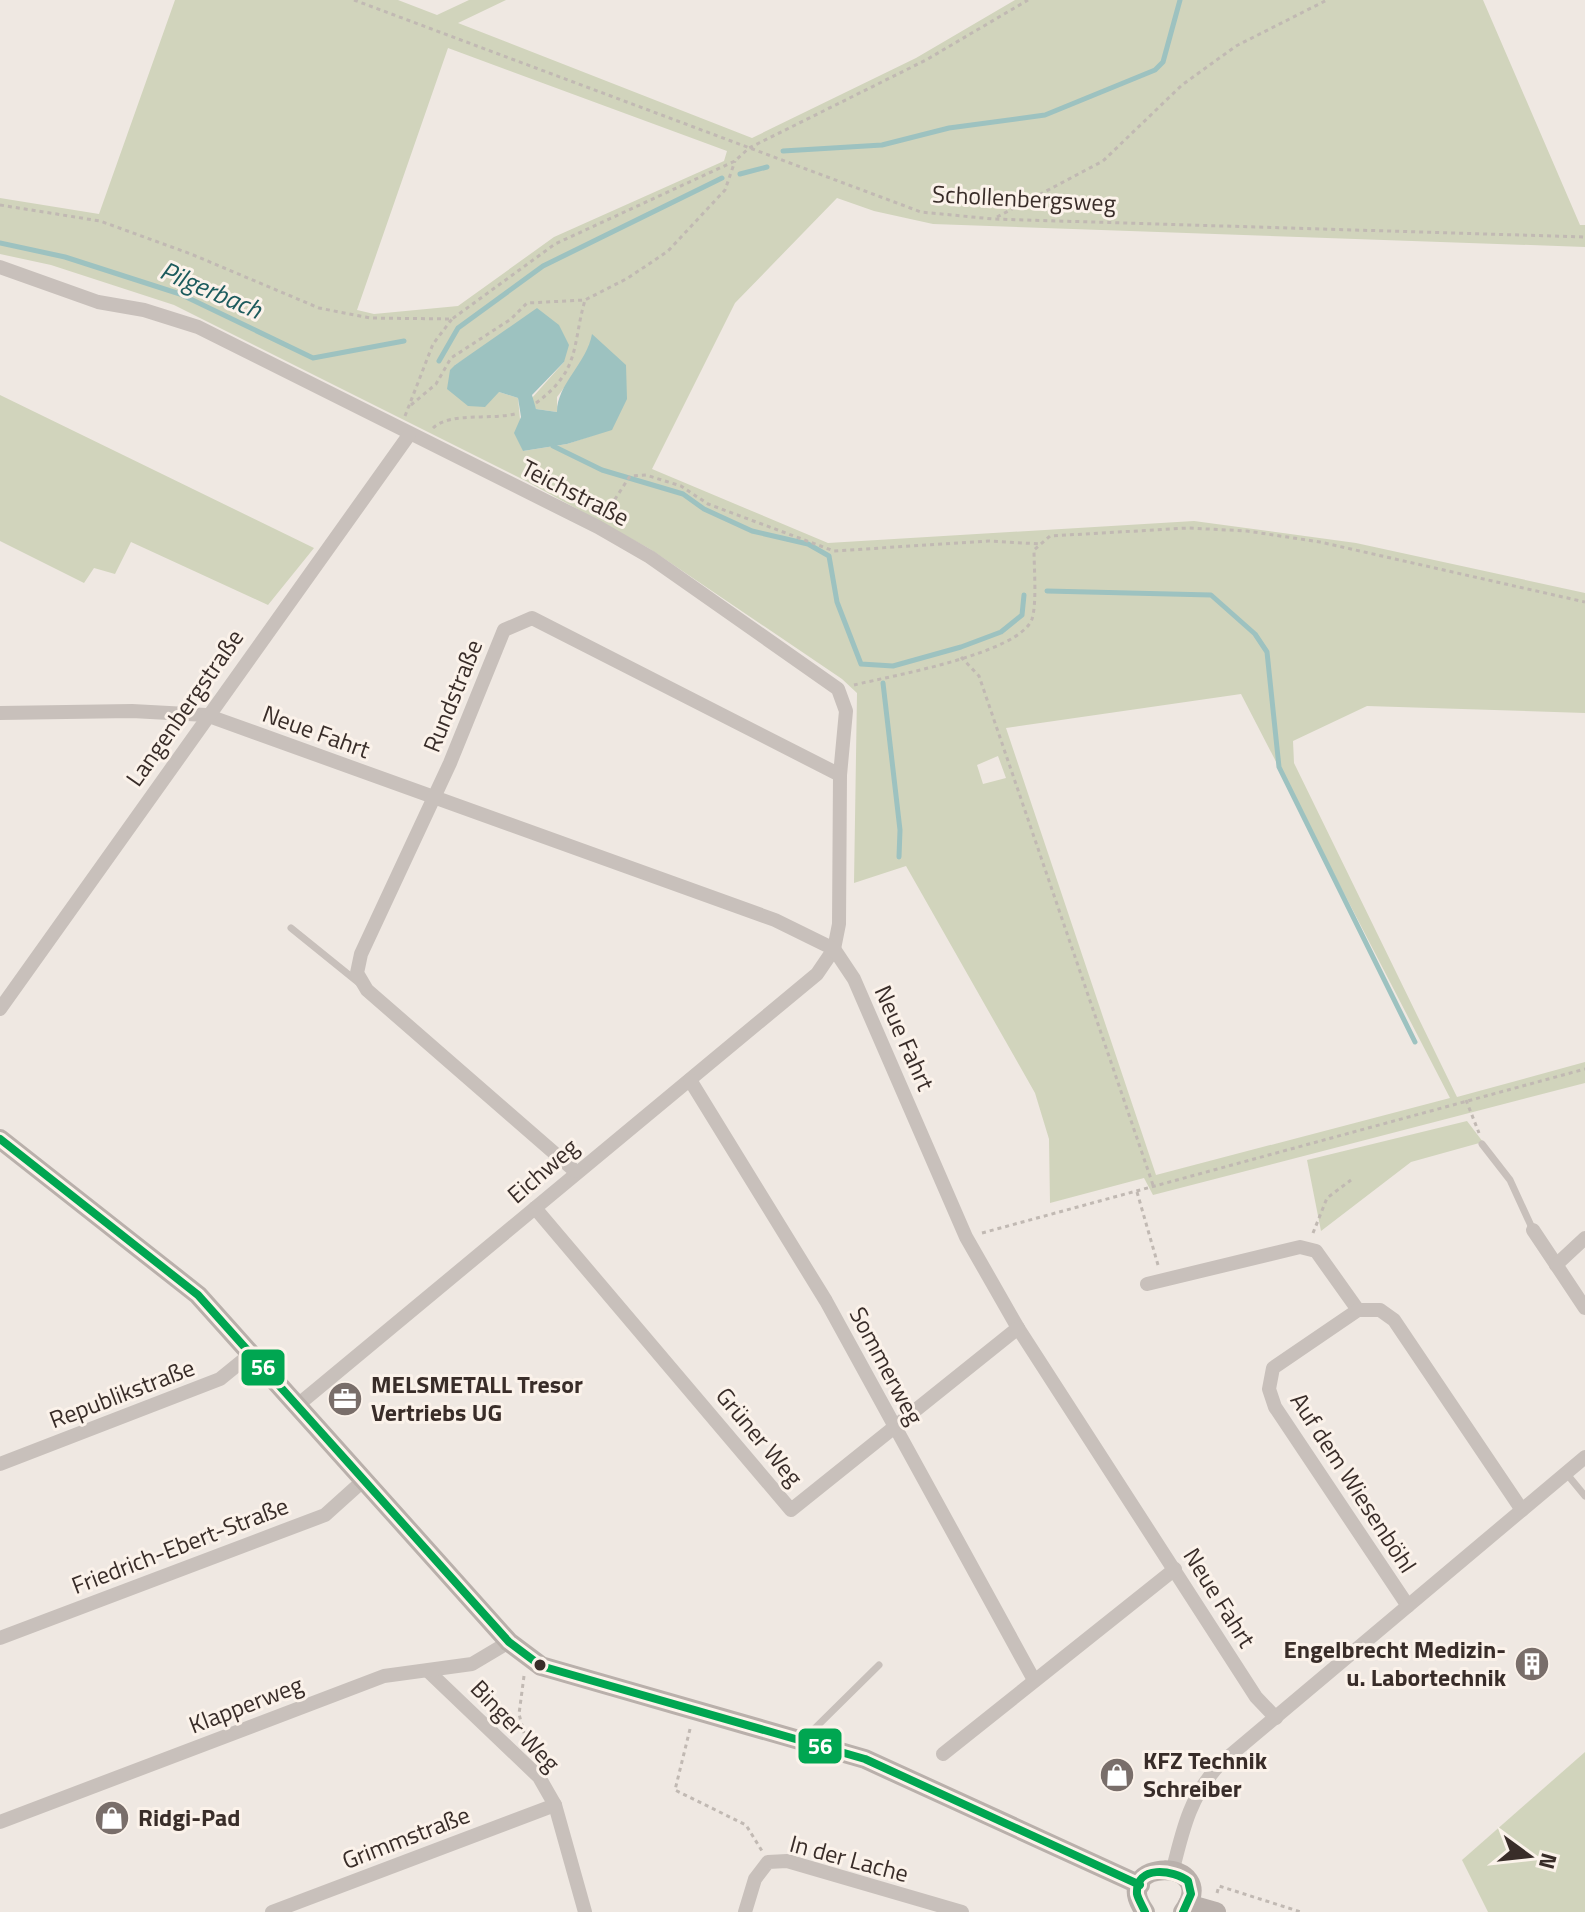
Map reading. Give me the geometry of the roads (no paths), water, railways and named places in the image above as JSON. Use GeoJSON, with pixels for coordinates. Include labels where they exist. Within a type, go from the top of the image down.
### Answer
{"type":"FeatureCollection","features":[{"type":"Feature","properties":{"kind":"main road"},"geometry":{"type":"LineString","coordinates":[[0,1139],[198,1295],[299,1404],[509,1642],[541,1666],[582,1681],[803,1739],[919,1781],[1140,1885]]}},
{"type":"Feature","properties":{"kind":"main road"},"geometry":{"type":"LineString","coordinates":[[1145,1912],[1139,1901],[1140,1885],[1151,1872],[1173,1869],[1187,1881],[1186,1908],[1213,1911]]}},
{"type":"Feature","properties":{"kind":"street","name":"Teichstraße"},"geometry":{"type":"LineString","coordinates":[[0,267],[98,302],[144,310],[198,327],[598,527],[650,557],[838,689],[846,711],[840,775]]}},
{"type":"Feature","properties":{"kind":"street","name":"Langenbergstraße"},"geometry":{"type":"LineString","coordinates":[[0,1009],[206,715],[409,435]]}},
{"type":"Feature","properties":{"kind":"street","name":"Rundstraße"},"geometry":{"type":"LineString","coordinates":[[367,990],[357,973],[361,954],[450,763],[504,630],[532,618],[840,775]]}},
{"type":"Feature","properties":{"kind":"street","name":"Neue Fahrt"},"geometry":{"type":"LineString","coordinates":[[0,713],[132,711],[206,715],[775,920],[834,949],[854,979],[966,1237],[1018,1328],[1256,1697],[1276,1718]]}},
{"type":"Feature","properties":{"kind":"street"},"geometry":{"type":"LineString","coordinates":[[834,949],[839,924],[840,775]]}},
{"type":"Feature","properties":{"kind":"street","name":"Eichweg"},"geometry":{"type":"LineString","coordinates":[[299,1404],[535,1208],[575,1171],[817,974],[834,949]]}},
{"type":"Feature","properties":{"kind":"street"},"geometry":{"type":"LineString","coordinates":[[367,990],[575,1171]]}},
{"type":"Feature","properties":{"kind":"street","name":"Sommerweg"},"geometry":{"type":"LineString","coordinates":[[690,1080],[826,1301],[1034,1680]]}},
{"type":"Feature","properties":{"kind":"street","name":"Grüner Weg"},"geometry":{"type":"LineString","coordinates":[[535,1208],[791,1510],[1018,1328]]}},
{"type":"Feature","properties":{"kind":"street"},"geometry":{"type":"LineString","coordinates":[[1533,1230],[1585,1308]]}},
{"type":"Feature","properties":{"kind":"street"},"geometry":{"type":"LineString","coordinates":[[1556,1265],[1585,1238]]}},
{"type":"Feature","properties":{"kind":"street"},"geometry":{"type":"LineString","coordinates":[[1147,1284],[1300,1247],[1316,1251],[1358,1310],[1380,1310],[1394,1320],[1522,1510]]}},
{"type":"Feature","properties":{"kind":"street","name":"Auf dem Wiesenböhl"},"geometry":{"type":"LineString","coordinates":[[1358,1310],[1273,1368],[1269,1389],[1275,1407],[1408,1606]]}},
{"type":"Feature","properties":{"kind":"street","name":"Republikstraße"},"geometry":{"type":"LineString","coordinates":[[0,1464],[220,1379],[252,1353]]}},
{"type":"Feature","properties":{"kind":"street"},"geometry":{"type":"LineString","coordinates":[[1173,1869],[1186,1816],[1201,1784],[1585,1457]]}},
{"type":"Feature","properties":{"kind":"street","name":"Friedrich-Ebert-Straße"},"geometry":{"type":"LineString","coordinates":[[0,1638],[325,1515],[365,1479]]}},
{"type":"Feature","properties":{"kind":"street"},"geometry":{"type":"LineString","coordinates":[[943,1754],[1175,1569]]}},
{"type":"Feature","properties":{"kind":"street","name":"Klapperweg"},"geometry":{"type":"LineString","coordinates":[[0,1822],[384,1676],[472,1664],[509,1642]]}},
{"type":"Feature","properties":{"kind":"street","name":"Binger Weg"},"geometry":{"type":"LineString","coordinates":[[428,1671],[539,1777],[555,1805],[585,1912]]}},
{"type":"Feature","properties":{"kind":"street","name":"Grimmstraße"},"geometry":{"type":"LineString","coordinates":[[272,1912],[555,1805]]}},
{"type":"Feature","properties":{"kind":"street","name":"In der Lache"},"geometry":{"type":"LineString","coordinates":[[745,1912],[755,1879],[768,1862],[787,1861],[926,1907],[962,1912]]}},
{"type":"Feature","properties":{"kind":"lane"},"geometry":{"type":"LineString","coordinates":[[291,928],[367,990]]}},
{"type":"Feature","properties":{"kind":"lane"},"geometry":{"type":"LineString","coordinates":[[1482,1144],[1510,1180],[1533,1230]]}},
{"type":"Feature","properties":{"kind":"lane"},"geometry":{"type":"LineString","coordinates":[[1566,1473],[1585,1496]]}},
{"type":"Feature","properties":{"kind":"lane"},"geometry":{"type":"LineString","coordinates":[[803,1739],[879,1665]]}},
{"type":"Feature","properties":{"kind":"water"},"geometry":{"type":"Polygon","coordinates":[[[537,308],[559,325],[569,345],[564,362],[532,395],[536,409],[557,412],[562,392],[592,334],[626,365],[627,399],[612,430],[567,444],[523,451],[514,433],[521,417],[518,398],[499,392],[485,407],[468,406],[447,389],[450,370],[455,365],[537,308]]]}},
{"type":"Feature","properties":{"kind":"waterway"},"geometry":{"type":"LineString","coordinates":[[783,151],[882,145],[949,128],[1045,115],[1155,70],[1163,62],[1180,0]]}},
{"type":"Feature","properties":{"kind":"waterway"},"geometry":{"type":"LineString","coordinates":[[740,174],[767,167]]}},
{"type":"Feature","properties":{"kind":"waterway"},"geometry":{"type":"LineString","coordinates":[[439,361],[458,328],[543,266],[722,178]]}},
{"type":"Feature","properties":{"kind":"waterway","name":"Pilgerbach"},"geometry":{"type":"LineString","coordinates":[[0,243],[65,257],[180,294],[313,358],[404,341]]}},
{"type":"Feature","properties":{"kind":"waterway"},"geometry":{"type":"LineString","coordinates":[[553,446],[602,470],[683,494],[704,509],[752,531],[808,544],[829,556],[837,602],[861,664],[893,666],[1001,632],[1022,615],[1024,595]]}},
{"type":"Feature","properties":{"kind":"waterway"},"geometry":{"type":"LineString","coordinates":[[1047,591],[1211,595],[1255,634],[1267,652],[1279,767],[1415,1042]]}},
{"type":"Feature","properties":{"kind":"waterway"},"geometry":{"type":"LineString","coordinates":[[883,683],[900,830],[899,857]]}},
{"type":"Feature","properties":{"kind":"place","name":"MELSMETALL Tresor Vertriebs UG"},"geometry":{"type":"Point","coordinates":[345,1399]}},
{"type":"Feature","properties":{"kind":"place","name":"Engelbrecht Medizin- u. Labortechnik"},"geometry":{"type":"Point","coordinates":[1532,1664]}},
{"type":"Feature","properties":{"kind":"place","name":"KFZ Technik Schreiber"},"geometry":{"type":"Point","coordinates":[1117,1775]}},
{"type":"Feature","properties":{"kind":"place","name":"Ridgi-Pad"},"geometry":{"type":"Point","coordinates":[112,1818]}}]}
